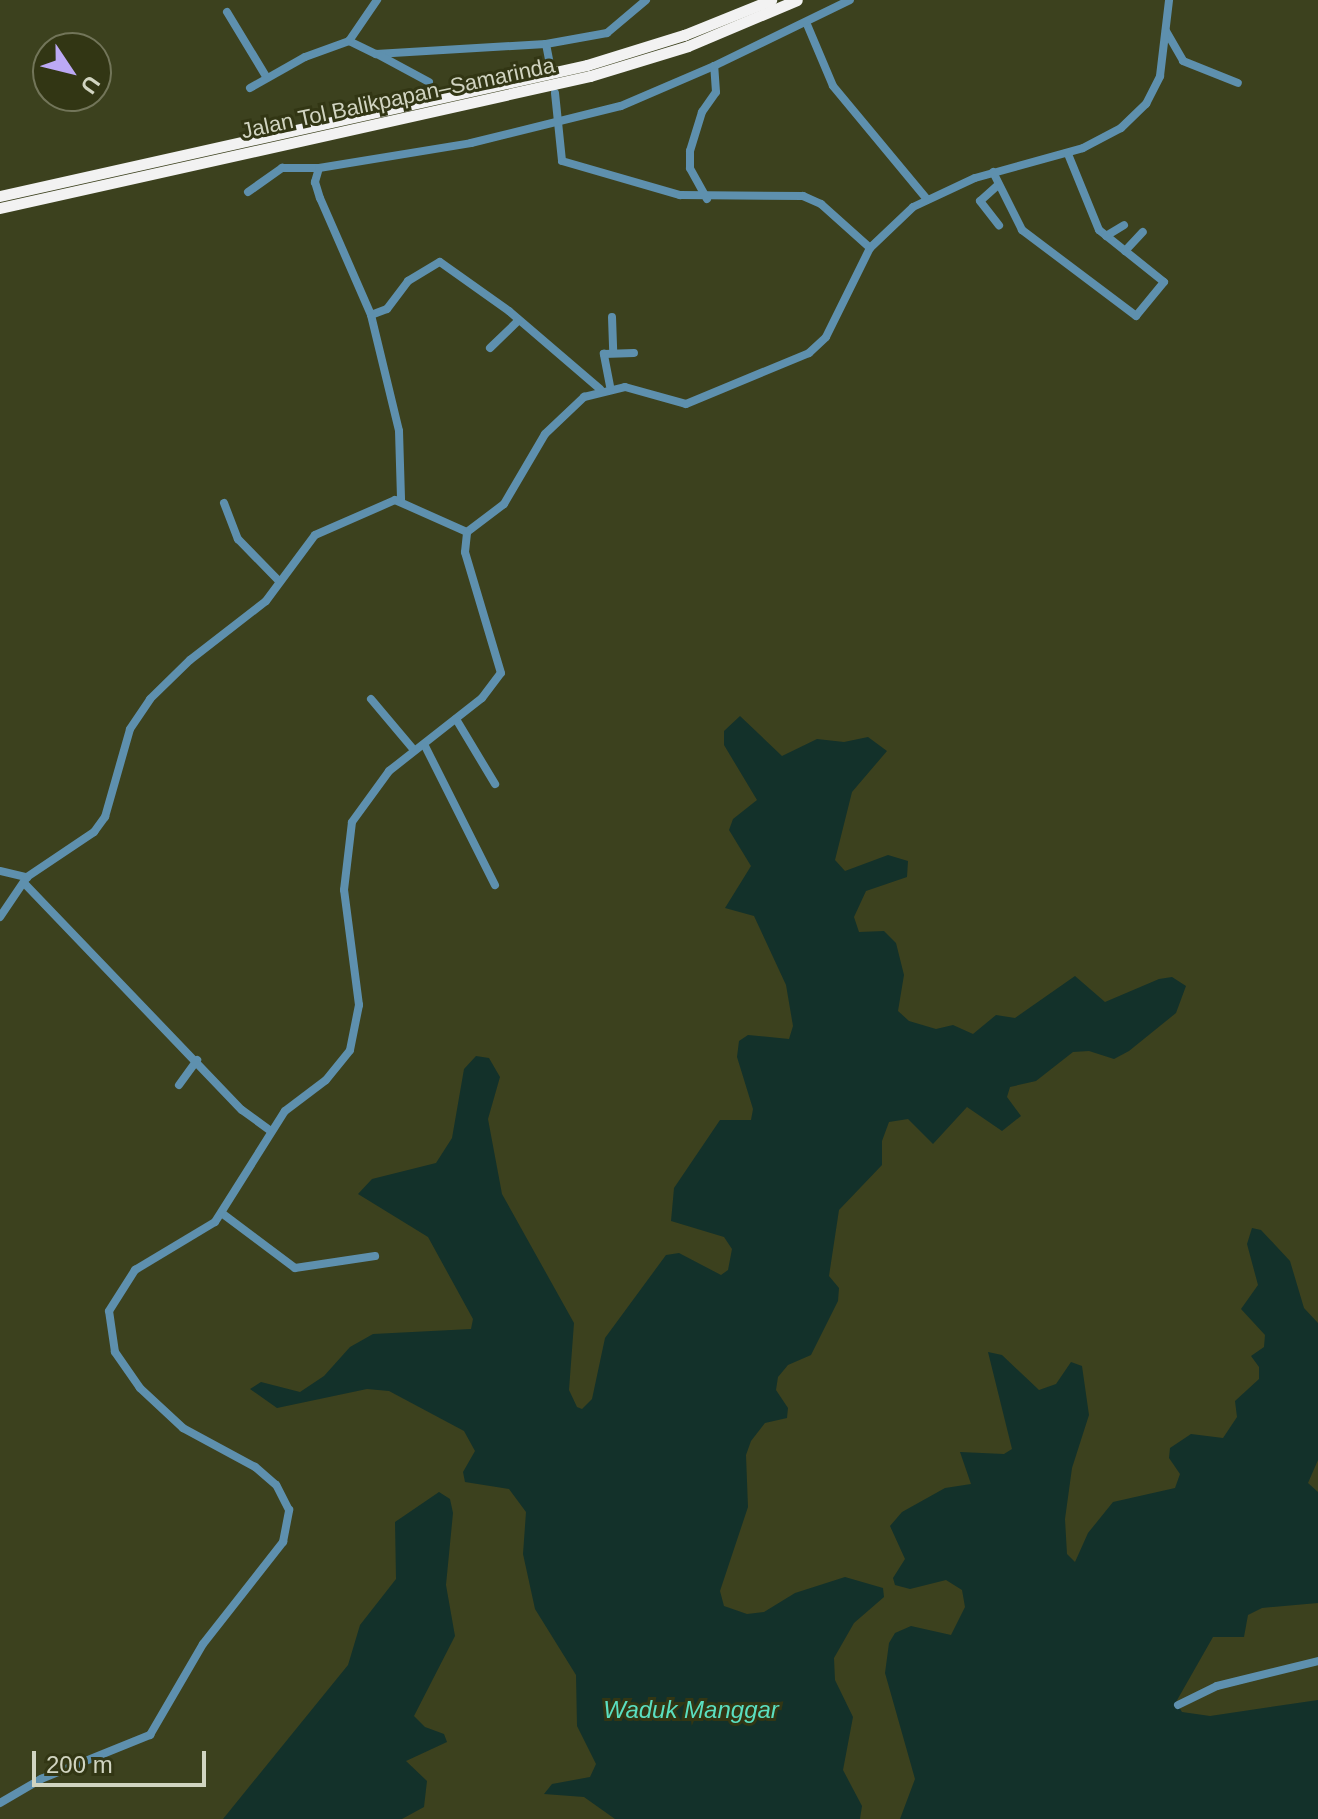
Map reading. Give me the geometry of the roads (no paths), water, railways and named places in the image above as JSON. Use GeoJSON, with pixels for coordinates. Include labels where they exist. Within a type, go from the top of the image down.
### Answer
{"type":"FeatureCollection","features":[{"type":"Feature","properties":{"kind":"highway","name":"Jalan Tol Balikpapan–Samarinda"},"geometry":{"type":"LineString","coordinates":[[0,196],[587,65],[684,35],[771,0]]}},
{"type":"Feature","properties":{"kind":"highway","name":"Jalan Tol Balikpapan–Samarinda"},"geometry":{"type":"LineString","coordinates":[[0,208],[590,76],[688,46],[797,0]]}},
{"type":"Feature","properties":{"kind":"street"},"geometry":{"type":"LineString","coordinates":[[250,88],[349,41],[377,0]]}},
{"type":"Feature","properties":{"kind":"street"},"geometry":{"type":"LineString","coordinates":[[376,54],[546,44],[607,33],[646,0]]}},
{"type":"Feature","properties":{"kind":"street"},"geometry":{"type":"LineString","coordinates":[[248,192],[282,168],[319,168],[471,143],[621,106],[714,66],[850,0]]}},
{"type":"Feature","properties":{"kind":"street"},"geometry":{"type":"LineString","coordinates":[[0,1803],[150,1735],[203,1644],[283,1542],[289,1510],[271,1477],[201,1440],[156,1405],[124,1367],[107,1325],[117,1291],[135,1270],[206,1230],[223,1214],[285,1111],[339,1068],[357,1032],[359,1005],[344,890],[348,835],[371,791],[414,750],[495,686],[501,673],[465,552],[467,532],[509,498],[549,429],[579,400],[610,386],[686,404],[809,353],[826,337],[870,248],[926,198],[993,172],[1068,154],[1121,128],[1146,104],[1160,76],[1169,0]]}},
{"type":"Feature","properties":{"kind":"street"},"geometry":{"type":"LineString","coordinates":[[227,12],[267,78]]}},
{"type":"Feature","properties":{"kind":"street"},"geometry":{"type":"LineString","coordinates":[[806,22],[833,86],[926,198]]}},
{"type":"Feature","properties":{"kind":"street"},"geometry":{"type":"LineString","coordinates":[[1165,31],[1183,61],[1238,83]]}},
{"type":"Feature","properties":{"kind":"street"},"geometry":{"type":"LineString","coordinates":[[349,41],[429,82]]}},
{"type":"Feature","properties":{"kind":"street"},"geometry":{"type":"LineString","coordinates":[[546,44],[550,65]]}},
{"type":"Feature","properties":{"kind":"street"},"geometry":{"type":"LineString","coordinates":[[707,199],[690,168],[690,151],[702,112],[716,92],[714,66]]}},
{"type":"Feature","properties":{"kind":"street"},"geometry":{"type":"LineString","coordinates":[[555,93],[562,161],[707,199],[803,196],[821,204],[870,248]]}},
{"type":"Feature","properties":{"kind":"street"},"geometry":{"type":"LineString","coordinates":[[993,172],[1017,225],[1135,317],[1164,283],[1097,228],[1068,154]]}},
{"type":"Feature","properties":{"kind":"street"},"geometry":{"type":"LineString","coordinates":[[319,168],[315,182],[320,198],[371,315],[399,431],[401,500]]}},
{"type":"Feature","properties":{"kind":"street"},"geometry":{"type":"LineString","coordinates":[[998,185],[980,201],[999,225]]}},
{"type":"Feature","properties":{"kind":"street"},"geometry":{"type":"LineString","coordinates":[[1106,236],[1124,225]]}},
{"type":"Feature","properties":{"kind":"street"},"geometry":{"type":"LineString","coordinates":[[1125,251],[1143,232]]}},
{"type":"Feature","properties":{"kind":"street"},"geometry":{"type":"LineString","coordinates":[[371,315],[387,309],[408,281],[440,262],[519,320],[600,389]]}},
{"type":"Feature","properties":{"kind":"street"},"geometry":{"type":"LineString","coordinates":[[612,317],[613,351]]}},
{"type":"Feature","properties":{"kind":"street"},"geometry":{"type":"LineString","coordinates":[[490,348],[519,320]]}},
{"type":"Feature","properties":{"kind":"street"},"geometry":{"type":"LineString","coordinates":[[610,386],[603,356],[613,351],[634,353]]}},
{"type":"Feature","properties":{"kind":"street"},"geometry":{"type":"LineString","coordinates":[[0,917],[26,880],[94,832],[111,803],[124,745],[138,714],[190,660],[262,605],[315,535],[375,505],[401,500],[467,532]]}},
{"type":"Feature","properties":{"kind":"street"},"geometry":{"type":"LineString","coordinates":[[224,503],[238,539],[279,581]]}},
{"type":"Feature","properties":{"kind":"street"},"geometry":{"type":"LineString","coordinates":[[371,699],[414,750]]}},
{"type":"Feature","properties":{"kind":"street"},"geometry":{"type":"LineString","coordinates":[[456,719],[495,784]]}},
{"type":"Feature","properties":{"kind":"street"},"geometry":{"type":"LineString","coordinates":[[424,744],[495,885]]}},
{"type":"Feature","properties":{"kind":"street"},"geometry":{"type":"LineString","coordinates":[[0,871],[26,880],[242,1110],[271,1131]]}},
{"type":"Feature","properties":{"kind":"street"},"geometry":{"type":"LineString","coordinates":[[179,1085],[197,1060]]}},
{"type":"Feature","properties":{"kind":"street"},"geometry":{"type":"LineString","coordinates":[[223,1214],[295,1268],[375,1256]]}},
{"type":"Feature","properties":{"kind":"street"},"geometry":{"type":"LineString","coordinates":[[1178,1705],[1217,1686],[1318,1661]]}},
{"type":"Feature","properties":{"kind":"water","name":"Waduk Manggar"},"geometry":{"type":"Polygon","coordinates":[[[740,716],[782,756],[817,739],[844,742],[868,737],[887,751],[852,792],[835,860],[845,871],[888,855],[908,861],[907,877],[866,891],[854,917],[859,932],[884,931],[896,943],[904,975],[898,1011],[909,1021],[936,1029],[953,1025],[973,1034],[996,1015],[1015,1018],[1075,976],[1105,1002],[1159,979],[1172,977],[1186,986],[1176,1013],[1129,1051],[1114,1059],[1089,1051],[1073,1052],[1036,1081],[1010,1087],[1007,1097],[1021,1116],[1002,1131],[967,1107],[933,1144],[908,1119],[889,1122],[882,1141],[882,1165],[839,1210],[829,1276],[839,1288],[838,1301],[811,1355],[788,1365],[778,1377],[776,1390],[788,1408],[787,1418],[765,1423],[751,1441],[746,1455],[748,1507],[720,1591],[724,1606],[747,1614],[764,1612],[795,1593],[845,1577],[883,1588],[884,1597],[854,1623],[834,1658],[835,1680],[853,1717],[843,1770],[862,1806],[860,1819],[615,1819],[584,1797],[544,1794],[552,1784],[590,1777],[596,1764],[577,1726],[576,1675],[535,1609],[523,1554],[526,1512],[509,1489],[465,1482],[463,1472],[475,1451],[464,1431],[389,1391],[367,1389],[277,1408],[250,1389],[261,1382],[300,1392],[324,1376],[350,1347],[373,1334],[471,1329],[473,1319],[428,1237],[358,1194],[372,1179],[436,1163],[452,1138],[464,1069],[476,1056],[489,1058],[500,1077],[488,1119],[502,1194],[574,1323],[569,1390],[577,1407],[582,1409],[592,1399],[605,1338],[666,1255],[679,1253],[721,1275],[728,1270],[732,1249],[724,1237],[671,1221],[674,1188],[720,1120],[751,1120],[753,1109],[737,1057],[739,1041],[748,1035],[789,1039],[793,1026],[786,985],[754,916],[725,908],[751,866],[729,830],[733,819],[757,800],[724,745],[724,731],[740,716]]]}},
{"type":"Feature","properties":{"kind":"water"},"geometry":{"type":"Polygon","coordinates":[[[1252,1228],[1261,1230],[1290,1261],[1304,1308],[1318,1323],[1318,1460],[1308,1483],[1318,1492],[1318,1603],[1262,1608],[1248,1615],[1244,1637],[1213,1637],[1176,1702],[1182,1712],[1210,1716],[1318,1700],[1318,1819],[900,1819],[915,1779],[885,1673],[889,1643],[895,1633],[911,1626],[951,1635],[965,1607],[962,1590],[946,1580],[910,1589],[895,1585],[893,1578],[905,1559],[890,1526],[902,1512],[945,1488],[971,1484],[960,1452],[1004,1454],[1012,1449],[988,1352],[1002,1355],[1039,1390],[1056,1384],[1071,1362],[1082,1366],[1089,1415],[1072,1468],[1065,1519],[1067,1554],[1075,1562],[1088,1533],[1113,1502],[1175,1488],[1180,1474],[1169,1458],[1170,1448],[1191,1434],[1223,1438],[1237,1417],[1235,1401],[1259,1379],[1259,1367],[1251,1356],[1264,1347],[1265,1335],[1241,1309],[1258,1285],[1247,1244],[1252,1228]]]}},
{"type":"Feature","properties":{"kind":"water"},"geometry":{"type":"Polygon","coordinates":[[[439,1492],[450,1499],[453,1513],[446,1585],[455,1636],[414,1716],[425,1727],[444,1734],[447,1742],[406,1761],[427,1781],[424,1807],[402,1819],[223,1819],[348,1665],[360,1625],[396,1579],[395,1522],[439,1492]]]}}]}
